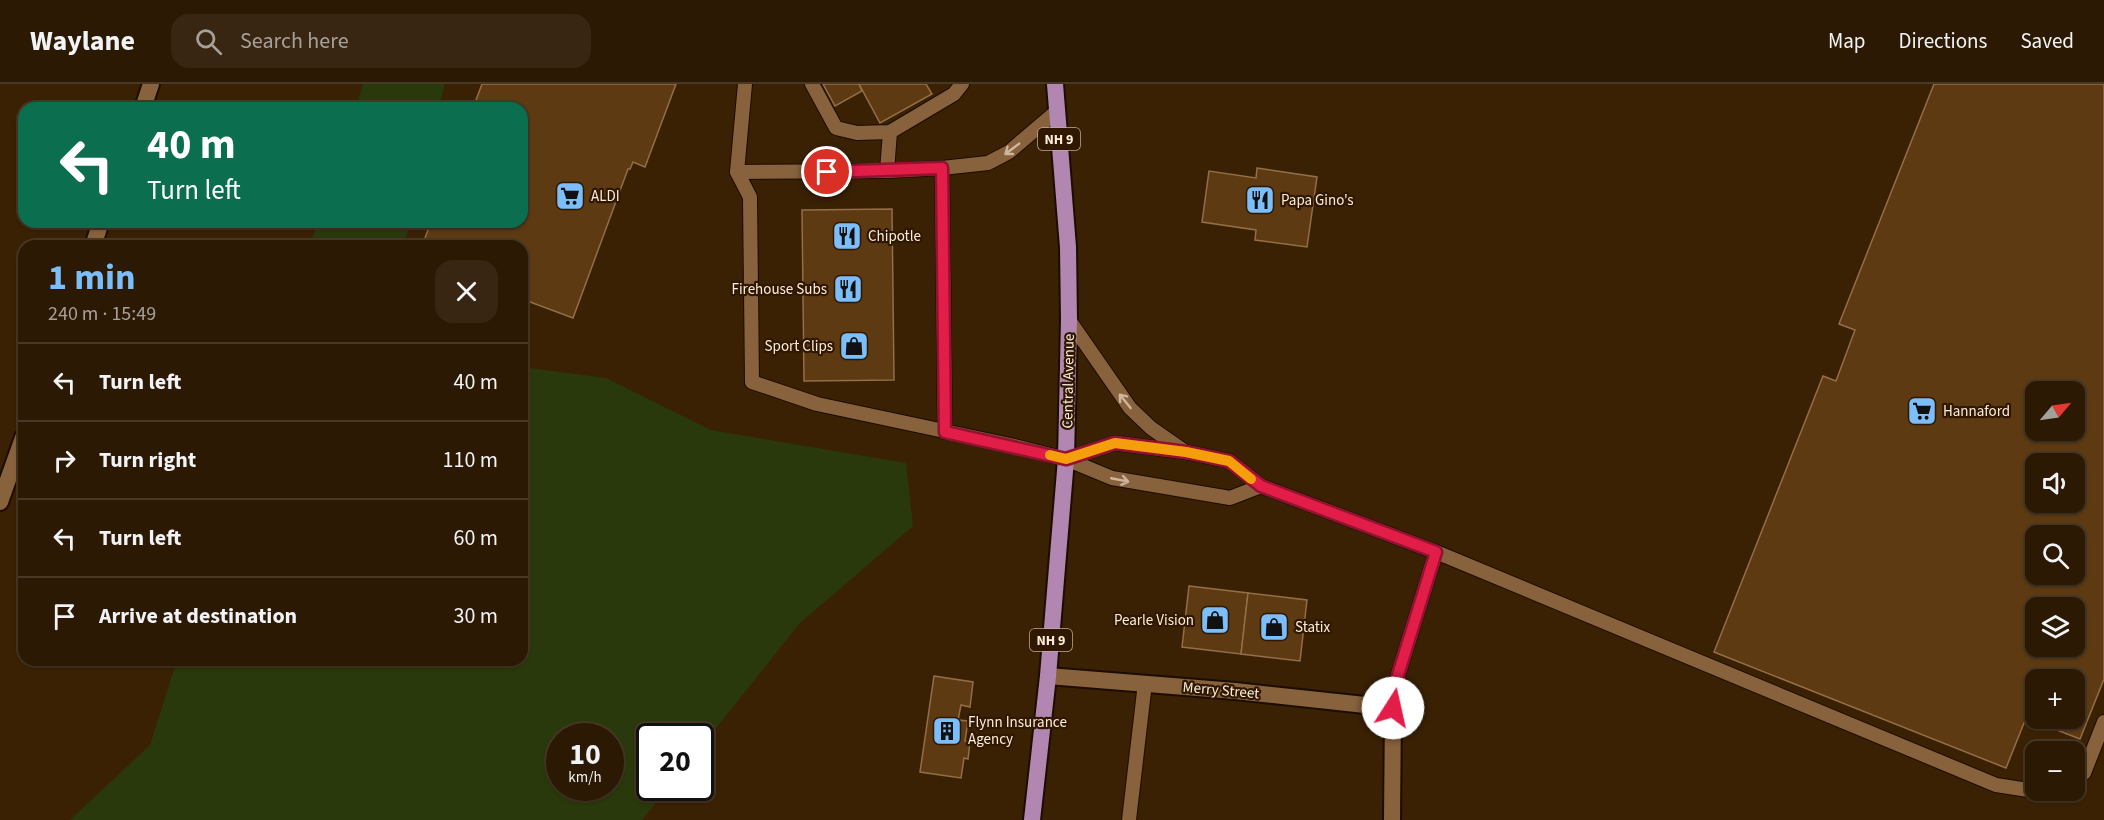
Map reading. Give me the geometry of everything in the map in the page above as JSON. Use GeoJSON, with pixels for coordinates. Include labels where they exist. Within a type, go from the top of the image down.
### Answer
{"type":"FeatureCollection","features":[{"type":"Feature","properties":{"kind":"main road","name":"Central Avenue"},"geometry":{"type":"LineString","coordinates":[[1032,820],[1048,676],[1066,459],[1068,247],[1055,84]]}},
{"type":"Feature","properties":{"kind":"street"},"geometry":{"type":"LineString","coordinates":[[145,102],[152,84]]}},
{"type":"Feature","properties":{"kind":"street"},"geometry":{"type":"LineString","coordinates":[[0,502],[18,452]]}},
{"type":"Feature","properties":{"kind":"street","name":"Merry Street"},"geometry":{"type":"LineString","coordinates":[[1048,676],[1235,691],[1393,708]]}},
{"type":"Feature","properties":{"kind":"street"},"geometry":{"type":"LineString","coordinates":[[1393,708],[1397,818]]}},
{"type":"Feature","properties":{"kind":"lane"},"geometry":{"type":"LineString","coordinates":[[745,84],[737,172],[750,197],[752,382],[817,404],[1066,459],[1112,478],[1230,498],[1261,486]]}},
{"type":"Feature","properties":{"kind":"lane"},"geometry":{"type":"LineString","coordinates":[[812,84],[836,128],[857,133],[890,132],[954,94],[962,84]]}},
{"type":"Feature","properties":{"kind":"lane"},"geometry":{"type":"LineString","coordinates":[[737,172],[887,171],[988,163],[1009,152],[1058,111]]}},
{"type":"Feature","properties":{"kind":"lane"},"geometry":{"type":"LineString","coordinates":[[887,171],[890,132]]}},
{"type":"Feature","properties":{"kind":"lane"},"geometry":{"type":"LineString","coordinates":[[942,168],[945,432]]}},
{"type":"Feature","properties":{"kind":"lane"},"geometry":{"type":"LineString","coordinates":[[1069,320],[1130,408],[1151,428],[1186,452]]}},
{"type":"Feature","properties":{"kind":"lane"},"geometry":{"type":"LineString","coordinates":[[1066,459],[1115,443],[1186,452],[1229,461],[1261,486],[1436,552],[1996,785],[2025,789]]}},
{"type":"Feature","properties":{"kind":"lane"},"geometry":{"type":"LineString","coordinates":[[1393,708],[1398,675],[1436,552]]}},
{"type":"Feature","properties":{"kind":"lane"},"geometry":{"type":"LineString","coordinates":[[1130,820],[1144,684]]}},
{"type":"Feature","properties":{"kind":"lane"},"geometry":{"type":"LineString","coordinates":[[2085,770],[2104,722]]}},
{"type":"Feature","properties":{"kind":"green space"},"geometry":{"type":"Polygon","coordinates":[[[363,84],[445,84],[440,102],[358,102],[363,84]]]}},
{"type":"Feature","properties":{"kind":"green space"},"geometry":{"type":"Polygon","coordinates":[[[316,228],[408,228],[406,240],[312,240],[316,228]]]}},
{"type":"Feature","properties":{"kind":"green space"},"geometry":{"type":"Polygon","coordinates":[[[528,368],[606,378],[711,430],[906,463],[913,526],[799,624],[714,731],[714,723],[636,723],[636,801],[657,801],[642,820],[70,820],[150,745],[175,666],[528,666],[528,368]]]}},
{"type":"Feature","properties":{"kind":"building","name":"ALDI"},"geometry":{"type":"Polygon","coordinates":[[[482,84],[676,84],[645,167],[633,162],[628,169],[573,318],[528,301],[528,240],[424,240],[429,228],[528,228],[528,102],[475,102],[482,84]]]}},
{"type":"Feature","properties":{"kind":"building"},"geometry":{"type":"Polygon","coordinates":[[[823,84],[859,84],[862,91],[835,106],[823,84]]]}},
{"type":"Feature","properties":{"kind":"building"},"geometry":{"type":"Polygon","coordinates":[[[859,84],[926,84],[932,94],[880,123],[859,84]]]}},
{"type":"Feature","properties":{"kind":"building","name":"Hannaford"},"geometry":{"type":"Polygon","coordinates":[[[1934,84],[2104,84],[2104,679],[2085,726],[2085,669],[2025,669],[2025,720],[2006,768],[1714,652],[1823,376],[1836,381],[1855,330],[1839,324],[1934,84]]]}},
{"type":"Feature","properties":{"kind":"building","name":"Papa Gino's"},"geometry":{"type":"Polygon","coordinates":[[[1257,168],[1317,177],[1307,247],[1255,240],[1256,230],[1202,222],[1209,171],[1256,178],[1257,168]]]}},
{"type":"Feature","properties":{"kind":"building"},"geometry":{"type":"Polygon","coordinates":[[[892,209],[894,380],[804,381],[802,210],[892,209]]]}},
{"type":"Feature","properties":{"kind":"building","name":"Pearle Vision"},"geometry":{"type":"Polygon","coordinates":[[[1189,586],[1248,593],[1241,654],[1182,647],[1189,586]]]}},
{"type":"Feature","properties":{"kind":"building","name":"Statix"},"geometry":{"type":"Polygon","coordinates":[[[1248,593],[1307,600],[1300,661],[1241,654],[1248,593]]]}},
{"type":"Feature","properties":{"kind":"building","name":"Flynn Insurance Agency"},"geometry":{"type":"Polygon","coordinates":[[[934,676],[973,682],[970,707],[961,705],[958,720],[968,721],[965,741],[970,742],[968,759],[964,758],[961,778],[920,772],[934,676]]]}},
{"type":"Feature","properties":{"kind":"building","name":"Hannaford"},"geometry":{"type":"Polygon","coordinates":[[[2054,729],[2084,729],[2080,739],[2054,729]]]}},
{"type":"Feature","properties":{"kind":"slow traffic"},"geometry":{"type":"LineString","coordinates":[[1050,455],[1066,459],[1115,443],[1186,452],[1229,461],[1251,479]]}},
{"type":"Feature","properties":{"kind":"place","name":"ALDI"},"geometry":{"type":"Point","coordinates":[570,196]}},
{"type":"Feature","properties":{"kind":"place","name":"Papa Gino's"},"geometry":{"type":"Point","coordinates":[1260,200]}},
{"type":"Feature","properties":{"kind":"place","name":"Chipotle"},"geometry":{"type":"Point","coordinates":[847,236]}},
{"type":"Feature","properties":{"kind":"place","name":"Firehouse Subs"},"geometry":{"type":"Point","coordinates":[848,289]}},
{"type":"Feature","properties":{"kind":"place","name":"Sport Clips"},"geometry":{"type":"Point","coordinates":[854,346]}},
{"type":"Feature","properties":{"kind":"place","name":"Hannaford"},"geometry":{"type":"Point","coordinates":[1922,411]}},
{"type":"Feature","properties":{"kind":"place","name":"Pearle Vision"},"geometry":{"type":"Point","coordinates":[1215,620]}},
{"type":"Feature","properties":{"kind":"place","name":"Statix"},"geometry":{"type":"Point","coordinates":[1274,627]}},
{"type":"Feature","properties":{"kind":"place","name":"Flynn Insurance Agency"},"geometry":{"type":"Point","coordinates":[947,731]}},
{"type":"Feature","properties":{"kind":"route"},"geometry":{"type":"LineString","coordinates":[[827,172],[942,168],[945,432],[1066,459],[1115,443],[1186,452],[1229,461],[1261,486],[1436,552],[1398,675],[1393,708]]}}]}
